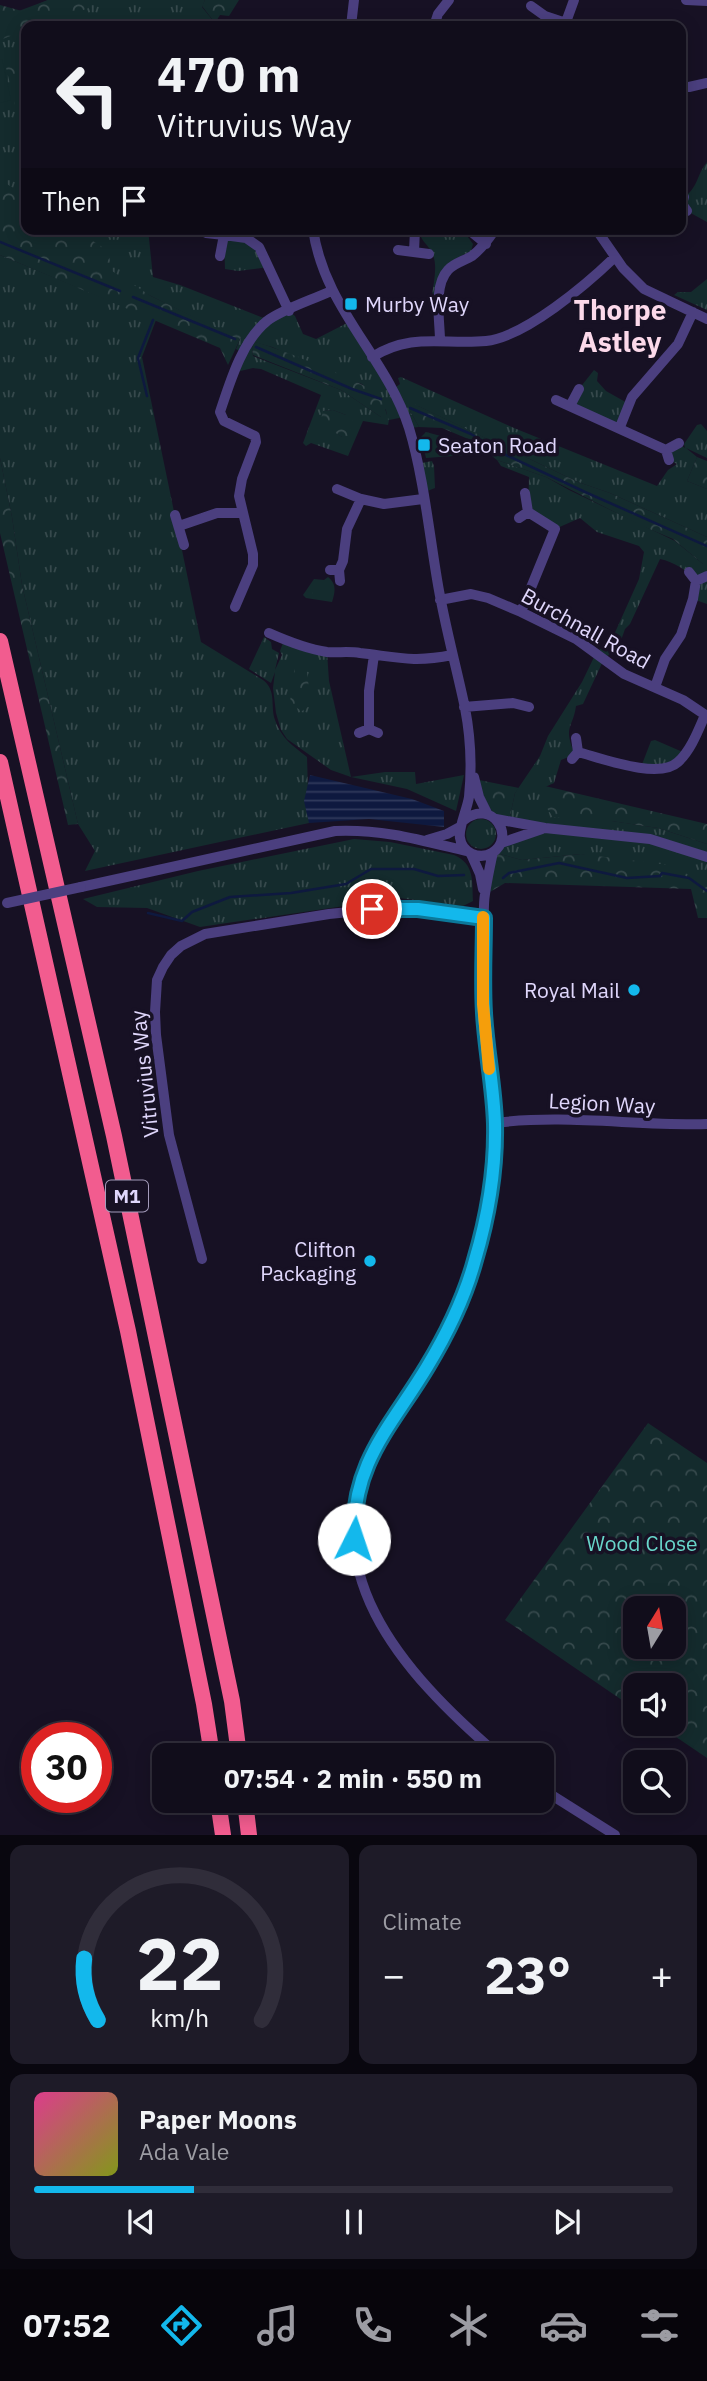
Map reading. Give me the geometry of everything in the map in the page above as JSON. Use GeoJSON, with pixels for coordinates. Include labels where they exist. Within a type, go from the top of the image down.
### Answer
{"type":"FeatureCollection","features":[{"type":"Feature","properties":{"kind":"highway","name":"M1"},"geometry":{"type":"LineString","coordinates":[[0,640],[114,1136],[232,1701],[237,1743]]}},
{"type":"Feature","properties":{"kind":"highway","name":"M1"},"geometry":{"type":"LineString","coordinates":[[0,762],[128,1331],[210,1743]]}},
{"type":"Feature","properties":{"kind":"highway"},"geometry":{"type":"LineString","coordinates":[[220,1813],[223,1835]]}},
{"type":"Feature","properties":{"kind":"highway"},"geometry":{"type":"LineString","coordinates":[[246,1813],[249,1835]]}},
{"type":"Feature","properties":{"kind":"street"},"geometry":{"type":"LineString","coordinates":[[352,21],[355,0]]}},
{"type":"Feature","properties":{"kind":"street"},"geometry":{"type":"LineString","coordinates":[[571,21],[574,0]]}},
{"type":"Feature","properties":{"kind":"street"},"geometry":{"type":"LineString","coordinates":[[687,0],[707,1]]}},
{"type":"Feature","properties":{"kind":"street"},"geometry":{"type":"LineString","coordinates":[[531,6],[545,16],[561,21]]}},
{"type":"Feature","properties":{"kind":"street"},"geometry":{"type":"LineString","coordinates":[[686,88],[707,83]]}},
{"type":"Feature","properties":{"kind":"street"},"geometry":{"type":"LineString","coordinates":[[220,256],[223,235],[246,238],[259,247],[289,311]]}},
{"type":"Feature","properties":{"kind":"street"},"geometry":{"type":"LineString","coordinates":[[314,235],[331,291],[393,390],[409,428],[440,600],[464,707],[472,771],[479,797],[501,826],[502,835],[485,895],[484,918],[484,1016],[495,1123],[493,1179],[486,1220],[467,1287],[431,1360],[380,1436],[365,1470],[357,1498],[354,1524],[354,1553],[360,1579],[379,1624],[434,1693],[484,1743]]}},
{"type":"Feature","properties":{"kind":"street"},"geometry":{"type":"LineString","coordinates":[[414,252],[415,235]]}},
{"type":"Feature","properties":{"kind":"street"},"geometry":{"type":"LineString","coordinates":[[476,235],[486,243]]}},
{"type":"Feature","properties":{"kind":"street"},"geometry":{"type":"LineString","coordinates":[[440,341],[442,278],[454,264],[472,256],[491,235]]}},
{"type":"Feature","properties":{"kind":"street"},"geometry":{"type":"LineString","coordinates":[[600,235],[615,257],[644,289],[707,319]]}},
{"type":"Feature","properties":{"kind":"street"},"geometry":{"type":"LineString","coordinates":[[398,250],[429,254]]}},
{"type":"Feature","properties":{"kind":"street"},"geometry":{"type":"LineString","coordinates":[[372,357],[398,344],[488,341],[517,331],[593,277],[615,257]]}},
{"type":"Feature","properties":{"kind":"street"},"geometry":{"type":"LineString","coordinates":[[226,595],[237,603],[253,565],[253,554],[239,496],[256,442],[255,436],[224,421],[220,412],[251,339],[270,319],[331,291]]}},
{"type":"Feature","properties":{"kind":"street"},"geometry":{"type":"LineString","coordinates":[[620,427],[632,397],[678,344],[692,312]]}},
{"type":"Feature","properties":{"kind":"street"},"geometry":{"type":"LineString","coordinates":[[570,406],[579,388]]}},
{"type":"Feature","properties":{"kind":"street"},"geometry":{"type":"LineString","coordinates":[[556,400],[620,427],[667,455],[679,443]]}},
{"type":"Feature","properties":{"kind":"street"},"geometry":{"type":"LineString","coordinates":[[337,489],[361,499],[384,504],[423,499]]}},
{"type":"Feature","properties":{"kind":"street"},"geometry":{"type":"LineString","coordinates":[[521,612],[560,526],[523,515],[525,493]]}},
{"type":"Feature","properties":{"kind":"street"},"geometry":{"type":"LineString","coordinates":[[336,574],[343,561],[347,529],[361,499]]}},
{"type":"Feature","properties":{"kind":"street"},"geometry":{"type":"LineString","coordinates":[[184,545],[177,520],[217,513],[243,513]]}},
{"type":"Feature","properties":{"kind":"street"},"geometry":{"type":"LineString","coordinates":[[655,687],[665,659],[681,635],[693,599],[692,576],[707,576]]}},
{"type":"Feature","properties":{"kind":"street","name":"Burchnall Road"},"geometry":{"type":"LineString","coordinates":[[440,600],[471,594],[521,612],[576,639],[624,674],[683,700],[706,716]]}},
{"type":"Feature","properties":{"kind":"street"},"geometry":{"type":"LineString","coordinates":[[270,633],[282,645],[327,652],[410,660],[429,660],[452,655]]}},
{"type":"Feature","properties":{"kind":"street"},"geometry":{"type":"LineString","coordinates":[[369,732],[369,691],[374,655]]}},
{"type":"Feature","properties":{"kind":"street"},"geometry":{"type":"LineString","coordinates":[[513,703],[516,690]]}},
{"type":"Feature","properties":{"kind":"street"},"geometry":{"type":"LineString","coordinates":[[464,707],[513,703],[528,707]]}},
{"type":"Feature","properties":{"kind":"street"},"geometry":{"type":"LineString","coordinates":[[576,738],[575,756],[653,769],[667,768],[678,762],[690,746],[706,716]]}},
{"type":"Feature","properties":{"kind":"street"},"geometry":{"type":"LineString","coordinates":[[472,771],[459,835],[480,874],[485,895]]}},
{"type":"Feature","properties":{"kind":"street"},"geometry":{"type":"LineString","coordinates":[[427,839],[447,834],[479,813],[545,828],[650,839],[707,857]]}},
{"type":"Feature","properties":{"kind":"street"},"geometry":{"type":"LineString","coordinates":[[4,904],[335,831],[367,829],[427,839],[482,856],[545,828]]}},
{"type":"Feature","properties":{"kind":"street","name":"Vitruvius Way"},"geometry":{"type":"LineString","coordinates":[[202,1259],[169,1135],[156,1035],[157,980],[171,955],[192,939],[205,934],[329,914],[399,907],[484,918]]}},
{"type":"Feature","properties":{"kind":"street","name":"Legion Way"},"geometry":{"type":"LineString","coordinates":[[495,1123],[573,1118],[664,1125],[707,1124]]}},
{"type":"Feature","properties":{"kind":"street"},"geometry":{"type":"LineString","coordinates":[[554,1797],[615,1835]]}},
{"type":"Feature","properties":{"kind":"green space"},"geometry":{"type":"Polygon","coordinates":[[[48,0],[205,0],[202,7],[213,21],[21,21],[21,228],[0,217],[0,18],[48,0]]]}},
{"type":"Feature","properties":{"kind":"green space"},"geometry":{"type":"Polygon","coordinates":[[[48,0],[87,0],[89,8],[52,21],[21,21],[21,32],[0,40],[0,5],[22,11],[48,0]]]}},
{"type":"Feature","properties":{"kind":"green space"},"geometry":{"type":"Polygon","coordinates":[[[205,0],[239,0],[229,16],[220,15],[216,21],[202,6],[205,0]]]}},
{"type":"Feature","properties":{"kind":"green space"},"geometry":{"type":"Polygon","coordinates":[[[2,59],[11,100],[0,103],[0,60],[2,59]]]}},
{"type":"Feature","properties":{"kind":"green space"},"geometry":{"type":"Polygon","coordinates":[[[21,60],[21,103],[15,105],[5,63],[21,60]]]}},
{"type":"Feature","properties":{"kind":"green space"},"geometry":{"type":"Polygon","coordinates":[[[707,162],[707,222],[687,211],[686,206],[686,195],[707,162]]]}},
{"type":"Feature","properties":{"kind":"green space"},"geometry":{"type":"Polygon","coordinates":[[[0,168],[7,184],[21,194],[21,235],[84,235],[108,251],[112,271],[151,296],[225,332],[237,331],[241,337],[228,365],[220,348],[0,255],[0,168]]]}},
{"type":"Feature","properties":{"kind":"green space"},"geometry":{"type":"Polygon","coordinates":[[[34,235],[149,235],[153,277],[261,317],[270,319],[289,311],[295,316],[303,334],[316,339],[349,322],[392,390],[400,384],[398,378],[401,377],[514,428],[657,486],[668,470],[677,464],[669,460],[666,450],[682,446],[685,448],[684,444],[697,425],[701,424],[707,431],[707,458],[686,448],[697,457],[687,481],[707,489],[707,537],[610,493],[578,482],[418,406],[410,411],[419,427],[409,428],[404,417],[389,420],[388,425],[363,421],[348,456],[311,443],[306,446],[303,443],[321,395],[261,369],[236,372],[244,353],[236,349],[241,337],[221,331],[34,235]],[[254,342],[253,356],[341,390],[381,417],[387,416],[386,410],[362,384],[254,342]],[[333,410],[323,411],[332,430],[342,437],[346,415],[333,410]]]}},
{"type":"Feature","properties":{"kind":"green space"},"geometry":{"type":"Polygon","coordinates":[[[224,235],[246,238],[269,267],[238,271],[225,269],[224,235]]]}},
{"type":"Feature","properties":{"kind":"green space"},"geometry":{"type":"Polygon","coordinates":[[[466,235],[473,244],[471,251],[455,259],[434,302],[428,299],[432,297],[434,260],[421,237],[466,235]]]}},
{"type":"Feature","properties":{"kind":"green space"},"geometry":{"type":"Polygon","coordinates":[[[0,255],[156,320],[142,357],[201,642],[263,680],[270,689],[274,714],[281,732],[307,757],[309,823],[85,871],[95,851],[78,824],[22,585],[0,458],[0,255]]]}},
{"type":"Feature","properties":{"kind":"green space"},"geometry":{"type":"Polygon","coordinates":[[[707,279],[707,310],[674,295],[678,292],[691,292],[707,279]]]}},
{"type":"Feature","properties":{"kind":"green space"},"geometry":{"type":"Polygon","coordinates":[[[254,342],[278,349],[372,390],[381,398],[389,420],[341,390],[253,355],[254,342]]]}},
{"type":"Feature","properties":{"kind":"green space"},"geometry":{"type":"Polygon","coordinates":[[[594,370],[598,373],[597,381],[606,391],[629,404],[620,427],[570,406],[594,370]]]}},
{"type":"Feature","properties":{"kind":"green space"},"geometry":{"type":"Polygon","coordinates":[[[410,402],[578,482],[610,493],[707,537],[707,564],[703,564],[673,539],[546,477],[497,460],[473,441],[442,428],[419,427],[410,411],[410,402]]]}},
{"type":"Feature","properties":{"kind":"green space"},"geometry":{"type":"Polygon","coordinates":[[[333,410],[353,421],[349,436],[342,437],[320,423],[323,411],[333,410]]]}},
{"type":"Feature","properties":{"kind":"green space"},"geometry":{"type":"Polygon","coordinates":[[[426,432],[459,441],[479,454],[426,458],[421,437],[426,432]]]}},
{"type":"Feature","properties":{"kind":"green space"},"geometry":{"type":"Polygon","coordinates":[[[697,457],[707,461],[707,489],[687,481],[697,457]]]}},
{"type":"Feature","properties":{"kind":"green space"},"geometry":{"type":"Polygon","coordinates":[[[0,458],[22,585],[78,824],[68,825],[0,533],[0,458]]]}},
{"type":"Feature","properties":{"kind":"green space"},"geometry":{"type":"Polygon","coordinates":[[[497,460],[546,477],[675,541],[703,564],[707,564],[707,604],[693,599],[696,581],[692,577],[675,564],[660,559],[619,646],[604,659],[583,704],[576,706],[569,732],[574,752],[561,760],[554,783],[545,787],[612,821],[658,828],[707,844],[707,884],[581,854],[522,860],[493,852],[543,828],[509,821],[515,793],[540,756],[548,736],[582,682],[596,653],[613,637],[639,579],[644,552],[639,546],[597,532],[580,518],[555,529],[528,512],[529,477],[501,466],[497,460]]]}},
{"type":"Feature","properties":{"kind":"green space"},"geometry":{"type":"Polygon","coordinates":[[[432,461],[435,488],[422,493],[417,464],[432,461]]]}},
{"type":"Feature","properties":{"kind":"green space"},"geometry":{"type":"Polygon","coordinates":[[[328,577],[335,588],[332,602],[306,598],[303,595],[314,579],[324,580],[328,577]]]}},
{"type":"Feature","properties":{"kind":"green space"},"geometry":{"type":"Polygon","coordinates":[[[314,580],[331,582],[329,599],[312,597],[314,580]]]}},
{"type":"Feature","properties":{"kind":"green space"},"geometry":{"type":"Polygon","coordinates":[[[264,637],[271,642],[272,649],[279,653],[275,670],[282,655],[280,651],[284,640],[327,652],[329,681],[351,777],[331,770],[287,739],[281,730],[273,688],[275,672],[271,683],[249,669],[264,637]]]}},
{"type":"Feature","properties":{"kind":"green space"},"geometry":{"type":"Polygon","coordinates":[[[297,660],[306,664],[311,705],[302,711],[290,704],[297,660]]]}},
{"type":"Feature","properties":{"kind":"green space"},"geometry":{"type":"Polygon","coordinates":[[[655,740],[685,753],[678,762],[641,767],[651,741],[655,740]]]}},
{"type":"Feature","properties":{"kind":"green space"},"geometry":{"type":"Polygon","coordinates":[[[385,772],[415,772],[416,784],[464,775],[456,811],[407,789],[351,777],[385,772]]]}},
{"type":"Feature","properties":{"kind":"green space"},"geometry":{"type":"Polygon","coordinates":[[[474,779],[519,788],[515,793],[509,821],[496,819],[474,779]]]}},
{"type":"Feature","properties":{"kind":"green space"},"geometry":{"type":"Polygon","coordinates":[[[545,786],[707,824],[707,844],[658,828],[553,817],[542,801],[545,786]]]}},
{"type":"Feature","properties":{"kind":"green space"},"geometry":{"type":"Polygon","coordinates":[[[481,819],[487,820],[495,828],[495,840],[487,848],[481,849],[475,848],[467,840],[466,834],[467,828],[475,820],[481,819]]]}},
{"type":"Feature","properties":{"kind":"green space"},"geometry":{"type":"Polygon","coordinates":[[[354,839],[390,842],[454,855],[466,863],[469,869],[473,901],[463,906],[399,898],[200,927],[147,908],[97,907],[83,899],[198,871],[354,839]]]}},
{"type":"Feature","properties":{"kind":"green space"},"geometry":{"type":"Polygon","coordinates":[[[493,852],[522,860],[581,854],[669,865],[707,884],[707,918],[698,918],[691,889],[505,883],[485,895],[493,852]]]}},
{"type":"Feature","properties":{"kind":"green space","name":"Wood Close"},"geometry":{"type":"Polygon","coordinates":[[[648,1423],[707,1463],[707,1758],[675,1736],[686,1736],[686,1673],[623,1673],[623,1701],[505,1620],[648,1423]]]}},
{"type":"Feature","properties":{"kind":"water"},"geometry":{"type":"Polygon","coordinates":[[[310,775],[412,799],[444,811],[444,827],[369,819],[309,823],[304,801],[310,775]]]}},
{"type":"Feature","properties":{"kind":"waterway"},"geometry":{"type":"LineString","coordinates":[[0,242],[120,291]]}},
{"type":"Feature","properties":{"kind":"waterway"},"geometry":{"type":"LineString","coordinates":[[133,297],[235,339]]}},
{"type":"Feature","properties":{"kind":"waterway"},"geometry":{"type":"LineString","coordinates":[[147,396],[138,358],[153,320]]}},
{"type":"Feature","properties":{"kind":"waterway"},"geometry":{"type":"LineString","coordinates":[[256,347],[381,399]]}},
{"type":"Feature","properties":{"kind":"waterway"},"geometry":{"type":"LineString","coordinates":[[410,408],[471,434],[502,453],[585,492],[707,546]]}},
{"type":"Feature","properties":{"kind":"waterway"},"geometry":{"type":"LineString","coordinates":[[503,878],[509,873],[559,863],[627,878],[660,876],[662,873],[689,878],[707,891]]}},
{"type":"Feature","properties":{"kind":"waterway"},"geometry":{"type":"LineString","coordinates":[[148,913],[182,921],[192,912],[230,897],[291,893],[346,884],[371,869],[414,869],[438,876],[464,875]]}},
{"type":"Feature","properties":{"kind":"slow traffic"},"geometry":{"type":"LineString","coordinates":[[483,917],[483,1004],[489,1069]]}},
{"type":"Feature","properties":{"kind":"place","name":"Murby Way"},"geometry":{"type":"Point","coordinates":[351,304]}},
{"type":"Feature","properties":{"kind":"place","name":"Seaton Road"},"geometry":{"type":"Point","coordinates":[424,445]}},
{"type":"Feature","properties":{"kind":"place","name":"Royal Mail"},"geometry":{"type":"Point","coordinates":[634,990]}},
{"type":"Feature","properties":{"kind":"place","name":"Clifton Packaging"},"geometry":{"type":"Point","coordinates":[370,1261]}},
{"type":"Feature","properties":{"kind":"district","name":"Thorpe Astley"},"geometry":{"type":"Point","coordinates":[620,325]}},
{"type":"Feature","properties":{"kind":"route"},"geometry":{"type":"LineString","coordinates":[[354,1539],[357,1498],[365,1470],[380,1436],[436,1352],[467,1287],[486,1220],[493,1179],[495,1123],[483,1004],[484,918],[399,907],[372,909]]}}]}
